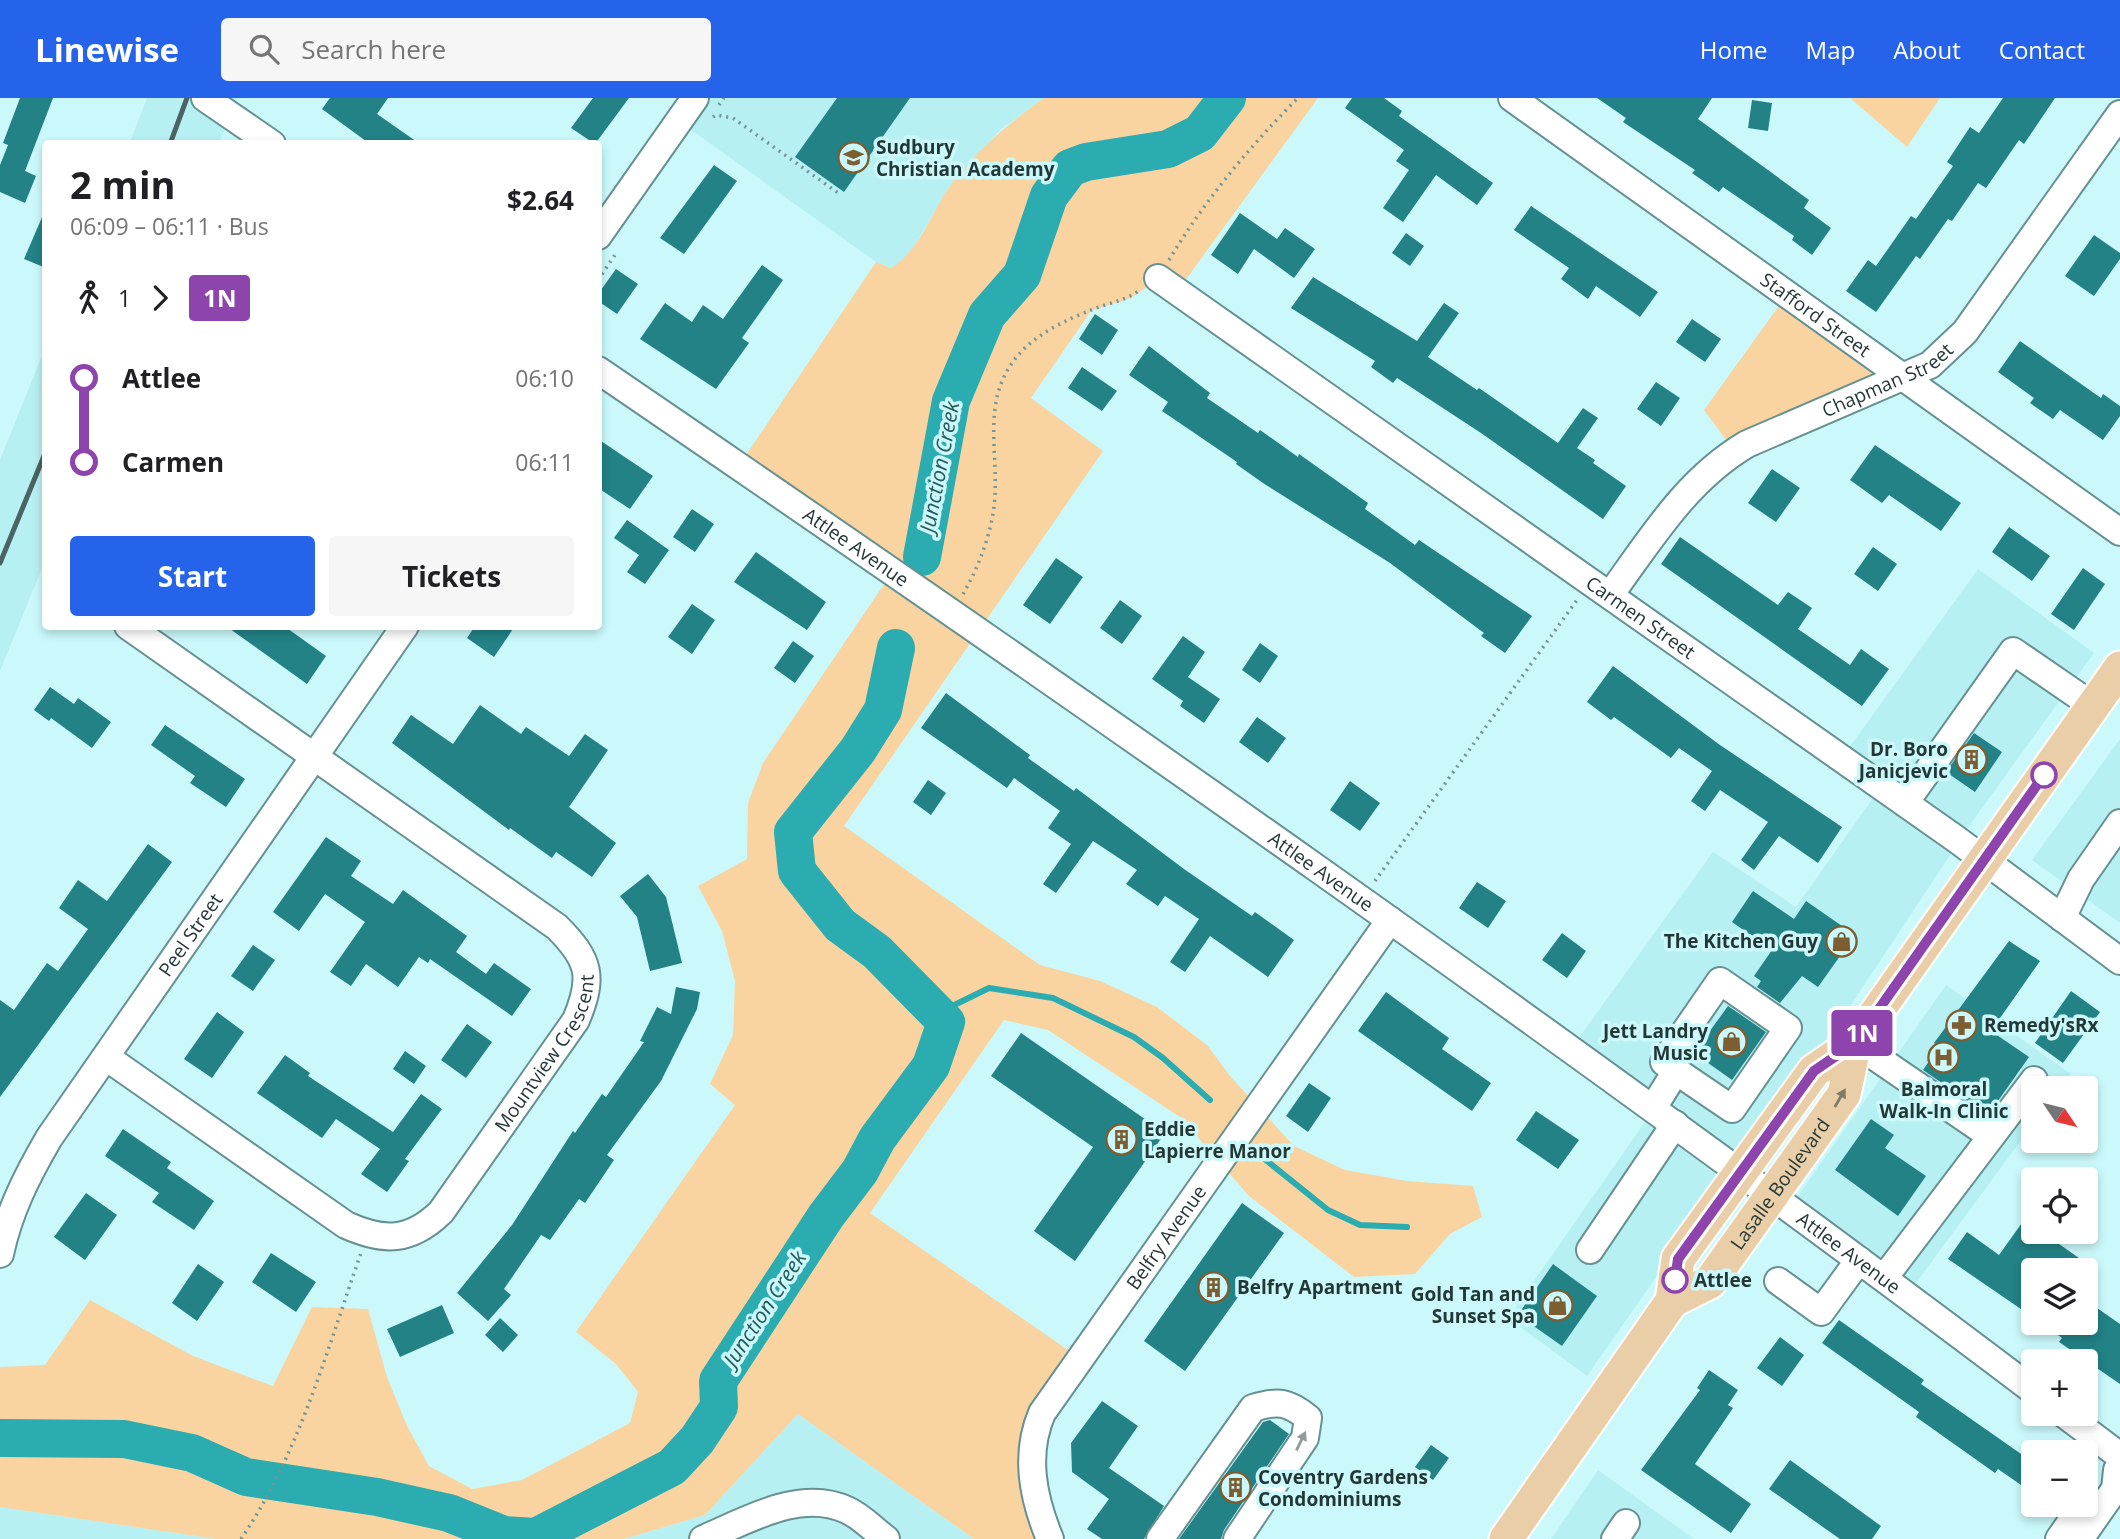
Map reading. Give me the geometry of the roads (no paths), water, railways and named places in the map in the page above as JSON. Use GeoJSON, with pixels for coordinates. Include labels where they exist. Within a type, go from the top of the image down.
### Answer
{"type":"FeatureCollection","features":[{"type":"Feature","properties":{"kind":"main road","name":"Lasalle Boulevard"},"geometry":{"type":"LineString","coordinates":[[1506,1539],[1672,1301],[1678,1259],[1740,1171],[1814,1071],[1855,1043],[1983,859],[2109,692]]}},
{"type":"Feature","properties":{"kind":"main road","name":"Lasalle Boulevard"},"geometry":{"type":"LineString","coordinates":[[1672,1301],[1710,1282],[1844,1094],[1855,1043]]}},
{"type":"Feature","properties":{"kind":"street"},"geometry":{"type":"LineString","coordinates":[[205,98],[266,140]]}},
{"type":"Feature","properties":{"kind":"street"},"geometry":{"type":"LineString","coordinates":[[602,230],[695,98]]}},
{"type":"Feature","properties":{"kind":"street","name":"Stafford Street"},"geometry":{"type":"LineString","coordinates":[[1512,98],[2120,532]]}},
{"type":"Feature","properties":{"kind":"street","name":"Chapman Street"},"geometry":{"type":"LineString","coordinates":[[1600,588],[1686,494],[1723,458],[1747,444],[1930,365],[1965,332],[2120,114]]}},
{"type":"Feature","properties":{"kind":"street","name":"Carmen Street"},"geometry":{"type":"LineString","coordinates":[[1158,278],[1905,803],[2120,961]]}},
{"type":"Feature","properties":{"kind":"street","name":"Attlee Avenue"},"geometry":{"type":"LineString","coordinates":[[602,373],[1362,899],[1772,1194],[2021,1381]]}},
{"type":"Feature","properties":{"kind":"street","name":"Mountview Crescent"},"geometry":{"type":"LineString","coordinates":[[106,1057],[346,1225],[367,1235],[405,1235],[425,1228],[441,1212],[576,1020],[586,996],[586,974],[580,950],[557,927],[134,630]]}},
{"type":"Feature","properties":{"kind":"street","name":"Peel Street"},"geometry":{"type":"LineString","coordinates":[[0,1254],[7,1221],[27,1176],[106,1057],[402,630]]}},
{"type":"Feature","properties":{"kind":"street"},"geometry":{"type":"LineString","coordinates":[[1905,803],[2013,650],[2109,692]]}},
{"type":"Feature","properties":{"kind":"street"},"geometry":{"type":"LineString","coordinates":[[2062,918],[2081,879],[2120,822]]}},
{"type":"Feature","properties":{"kind":"street","name":"Belfry Avenue"},"geometry":{"type":"LineString","coordinates":[[1050,1539],[1035,1492],[1031,1463],[1033,1434],[1042,1413],[1390,920]]}},
{"type":"Feature","properties":{"kind":"street"},"geometry":{"type":"LineString","coordinates":[[1720,981],[1788,1028],[1732,1109],[1676,1070],[1664,1062],[1720,981]]}},
{"type":"Feature","properties":{"kind":"street"},"geometry":{"type":"LineString","coordinates":[[1855,1043],[1991,1136]]}},
{"type":"Feature","properties":{"kind":"street"},"geometry":{"type":"LineString","coordinates":[[1653,1108],[1676,1070]]}},
{"type":"Feature","properties":{"kind":"street"},"geometry":{"type":"LineString","coordinates":[[1884,1278],[2021,1097]]}},
{"type":"Feature","properties":{"kind":"street"},"geometry":{"type":"LineString","coordinates":[[1590,1250],[1675,1124]]}},
{"type":"Feature","properties":{"kind":"street"},"geometry":{"type":"LineString","coordinates":[[1778,1281],[1821,1312],[1859,1260]]}},
{"type":"Feature","properties":{"kind":"street"},"geometry":{"type":"LineString","coordinates":[[1160,1539],[1253,1408],[1272,1401],[1290,1404],[1308,1419],[1305,1438],[1237,1539]]}},
{"type":"Feature","properties":{"kind":"street"},"geometry":{"type":"LineString","coordinates":[[2077,1426],[2119,1464]]}},
{"type":"Feature","properties":{"kind":"street"},"geometry":{"type":"LineString","coordinates":[[2098,1485],[2119,1464]]}},
{"type":"Feature","properties":{"kind":"street"},"geometry":{"type":"LineString","coordinates":[[2080,1539],[2115,1489],[2119,1464]]}},
{"type":"Feature","properties":{"kind":"street"},"geometry":{"type":"LineString","coordinates":[[703,1539],[776,1508],[804,1503],[828,1503],[849,1510],[886,1539]]}},
{"type":"Feature","properties":{"kind":"street"},"geometry":{"type":"LineString","coordinates":[[2059,1539],[2075,1517]]}},
{"type":"Feature","properties":{"kind":"waterway","name":"Junction Creek"},"geometry":{"type":"LineString","coordinates":[[922,557],[951,401],[987,315],[1022,275],[1049,196],[1070,168],[1086,162],[1168,149],[1200,133],[1227,98]]}},
{"type":"Feature","properties":{"kind":"waterway","name":"Junction Creek"},"geometry":{"type":"LineString","coordinates":[[0,1438],[124,1439],[192,1453],[246,1477],[377,1497],[449,1513],[504,1535],[536,1537],[672,1467],[697,1440],[719,1407],[718,1381],[826,1216],[860,1171],[877,1139],[931,1066],[946,1022],[877,952],[840,925],[797,871],[793,832],[858,750],[883,710],[896,648]]}},
{"type":"Feature","properties":{"kind":"waterway"},"geometry":{"type":"LineString","coordinates":[[938,1013],[989,988],[1053,998],[1134,1037],[1163,1058],[1210,1100]]}},
{"type":"Feature","properties":{"kind":"waterway"},"geometry":{"type":"LineString","coordinates":[[1256,1152],[1328,1210],[1360,1225],[1407,1227]]}},
{"type":"Feature","properties":{"kind":"railway"},"geometry":{"type":"LineString","coordinates":[[171,140],[187,98]]}},
{"type":"Feature","properties":{"kind":"railway"},"geometry":{"type":"LineString","coordinates":[[0,563],[42,461]]}},
{"type":"Feature","properties":{"kind":"place","name":"Sudbury Christian Academy"},"geometry":{"type":"Point","coordinates":[853,158]}},
{"type":"Feature","properties":{"kind":"place","name":"Dr. Boro Janicjevic"},"geometry":{"type":"Point","coordinates":[1971,760]}},
{"type":"Feature","properties":{"kind":"place","name":"The Kitchen Guy"},"geometry":{"type":"Point","coordinates":[1841,941]}},
{"type":"Feature","properties":{"kind":"place","name":"Remedy'sRx"},"geometry":{"type":"Point","coordinates":[1961,1025]}},
{"type":"Feature","properties":{"kind":"place","name":"Jett Landry Music"},"geometry":{"type":"Point","coordinates":[1731,1042]}},
{"type":"Feature","properties":{"kind":"place","name":"Balmoral Walk-In Clinic"},"geometry":{"type":"Point","coordinates":[1944,1058]}},
{"type":"Feature","properties":{"kind":"place","name":"Eddie Lapierre Manor"},"geometry":{"type":"Point","coordinates":[1121,1140]}},
{"type":"Feature","properties":{"kind":"place","name":"Attlee"},"geometry":{"type":"Point","coordinates":[1675,1280]}},
{"type":"Feature","properties":{"kind":"place","name":"Belfry Apartment"},"geometry":{"type":"Point","coordinates":[1214,1287]}},
{"type":"Feature","properties":{"kind":"place","name":"Gold Tan and Sunset Spa"},"geometry":{"type":"Point","coordinates":[1558,1305]}},
{"type":"Feature","properties":{"kind":"place","name":"Coventry Gardens Condominiums"},"geometry":{"type":"Point","coordinates":[1235,1488]}}]}
